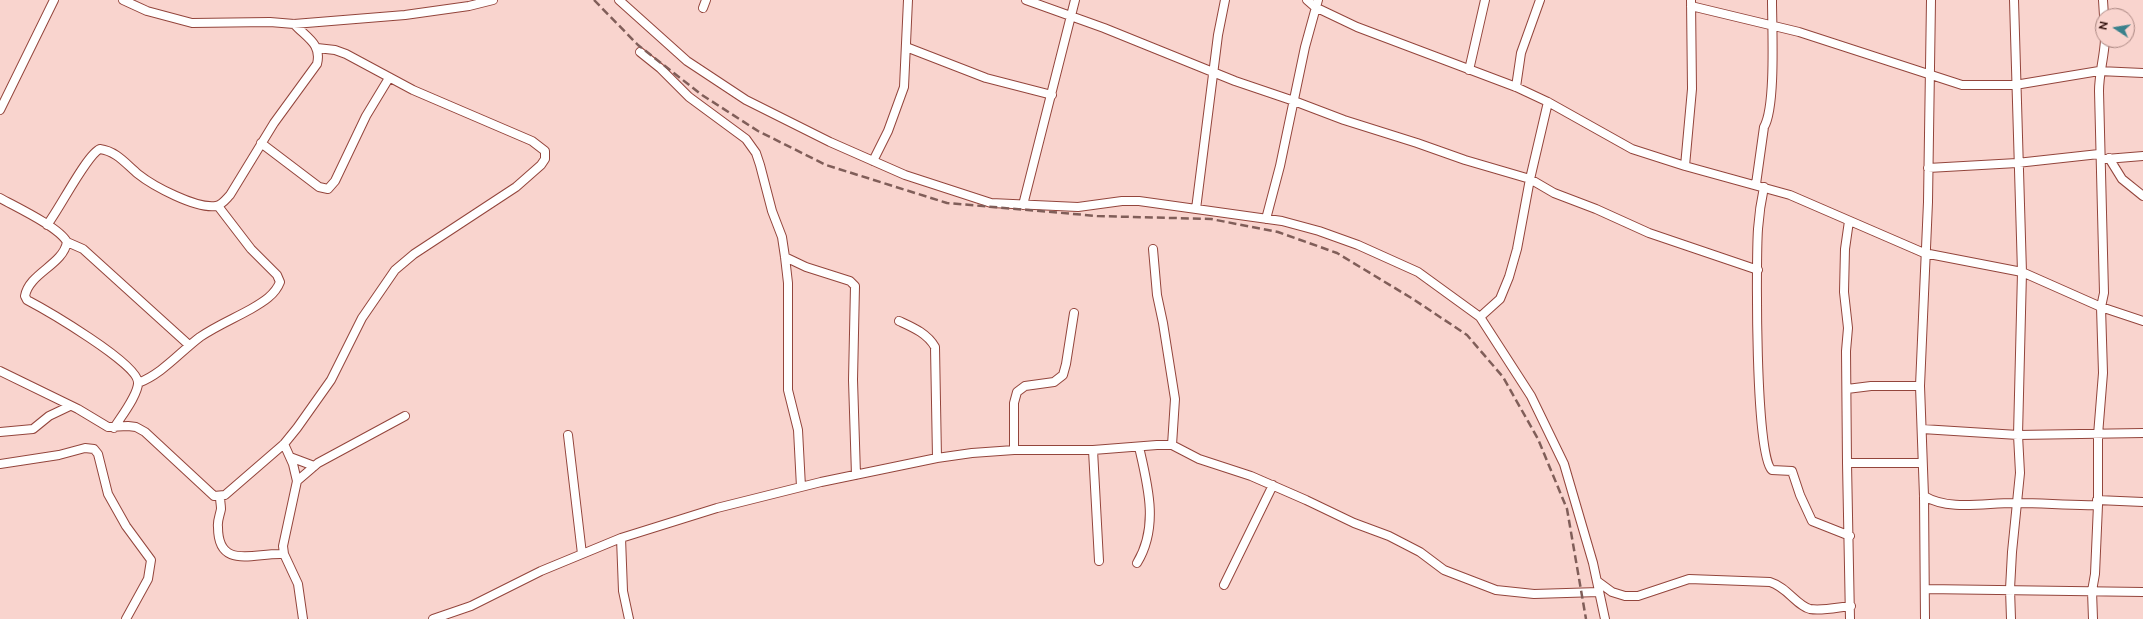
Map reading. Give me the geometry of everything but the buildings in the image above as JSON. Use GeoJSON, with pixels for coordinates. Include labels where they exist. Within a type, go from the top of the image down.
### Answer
{"type":"FeatureCollection","features":[{"type":"Feature","properties":{"kind":"street"},"geometry":{"type":"LineString","coordinates":[[0,110],[54,0]]}},
{"type":"Feature","properties":{"kind":"street"},"geometry":{"type":"LineString","coordinates":[[123,0],[147,11],[192,23],[270,22],[294,24],[405,15],[469,6],[493,0]]}},
{"type":"Feature","properties":{"kind":"street"},"geometry":{"type":"LineString","coordinates":[[619,0],[687,61],[746,100],[830,142],[905,175],[991,203],[1078,207],[1134,201],[1282,221],[1319,231],[1385,257],[1418,272],[1480,317],[1531,396],[1564,464],[1597,581],[1605,619]]}},
{"type":"Feature","properties":{"kind":"street"},"geometry":{"type":"LineString","coordinates":[[873,161],[888,131],[904,87],[906,76],[908,0]]}},
{"type":"Feature","properties":{"kind":"street"},"geometry":{"type":"LineString","coordinates":[[1026,0],[1070,15],[1213,72],[1361,127],[1530,179],[1554,193],[1596,209],[1649,233],[1758,270]]}},
{"type":"Feature","properties":{"kind":"street"},"geometry":{"type":"LineString","coordinates":[[1023,205],[1075,0]]}},
{"type":"Feature","properties":{"kind":"street"},"geometry":{"type":"LineString","coordinates":[[1196,209],[1213,72],[1224,0]]}},
{"type":"Feature","properties":{"kind":"street"},"geometry":{"type":"LineString","coordinates":[[1307,0],[1316,3],[1357,27],[1516,87],[1548,102],[1632,149],[1685,166],[1756,184],[1790,195],[1924,253],[2022,272],[2102,307],[2143,321]]}},
{"type":"Feature","properties":{"kind":"street"},"geometry":{"type":"LineString","coordinates":[[1470,70],[1485,0]]}},
{"type":"Feature","properties":{"kind":"street"},"geometry":{"type":"LineString","coordinates":[[1516,87],[1521,53],[1529,26],[1540,0]]}},
{"type":"Feature","properties":{"kind":"street"},"geometry":{"type":"LineString","coordinates":[[1756,184],[1764,127],[1768,120],[1771,98],[1772,0]]}},
{"type":"Feature","properties":{"kind":"street"},"geometry":{"type":"LineString","coordinates":[[1925,619],[1924,496],[1920,386],[1924,253],[1928,209],[1931,0]]}},
{"type":"Feature","properties":{"kind":"street"},"geometry":{"type":"LineString","coordinates":[[2011,619],[2010,589],[2015,515],[2018,503],[2020,473],[2018,435],[2022,272],[2017,163],[2014,0]]}},
{"type":"Feature","properties":{"kind":"street"},"geometry":{"type":"LineString","coordinates":[[1266,219],[1316,3]]}},
{"type":"Feature","properties":{"kind":"street"},"geometry":{"type":"LineString","coordinates":[[1685,166],[1692,89],[1691,3],[1799,32],[1962,85],[2016,85],[2099,71],[2143,73]]}},
{"type":"Feature","properties":{"kind":"street"},"geometry":{"type":"LineString","coordinates":[[218,206],[230,195],[261,143],[317,64],[319,55],[318,48],[294,24]]}},
{"type":"Feature","properties":{"kind":"street"},"geometry":{"type":"LineString","coordinates":[[906,47],[986,78],[1052,95]]}},
{"type":"Feature","properties":{"kind":"street"},"geometry":{"type":"LineString","coordinates":[[0,371],[108,427],[136,427],[145,432],[214,496],[220,497],[230,492],[284,444],[331,380],[362,318],[395,270],[414,254],[516,187],[542,165],[546,159],[545,152],[532,141],[413,90],[346,54],[335,50],[318,48]]}},
{"type":"Feature","properties":{"kind":"street"},"geometry":{"type":"LineString","coordinates":[[2093,619],[2092,591],[2095,574],[2098,503],[2098,435],[2103,373],[2102,307],[2104,280],[2099,71],[2103,62],[2104,48]]}},
{"type":"Feature","properties":{"kind":"street"},"geometry":{"type":"LineString","coordinates":[[640,52],[689,97],[741,135],[750,144],[760,165],[772,211],[782,237],[785,257],[788,282],[788,390],[798,430],[801,487]]}},
{"type":"Feature","properties":{"kind":"street"},"geometry":{"type":"LineString","coordinates":[[261,143],[319,187],[328,189],[335,181],[366,116],[389,78]]}},
{"type":"Feature","properties":{"kind":"street"},"geometry":{"type":"LineString","coordinates":[[1480,317],[1500,299],[1509,277],[1517,249],[1530,179],[1548,102]]}},
{"type":"Feature","properties":{"kind":"street"},"geometry":{"type":"LineString","coordinates":[[47,225],[61,206],[90,156],[100,149],[113,153],[148,181],[172,193],[199,204],[218,206],[251,249],[277,275],[280,282],[278,288],[268,298],[202,336],[155,374],[138,383]]}},
{"type":"Feature","properties":{"kind":"street"},"geometry":{"type":"LineString","coordinates":[[1928,168],[2143,156]]}},
{"type":"Feature","properties":{"kind":"street"},"geometry":{"type":"LineString","coordinates":[[2109,158],[2122,179],[2143,196]]}},
{"type":"Feature","properties":{"kind":"street"},"geometry":{"type":"LineString","coordinates":[[1764,187],[1758,230],[1756,322],[1762,432],[1768,464],[1772,470],[1792,471],[1800,495],[1812,521],[1850,536]]}},
{"type":"Feature","properties":{"kind":"street"},"geometry":{"type":"LineString","coordinates":[[0,198],[47,225],[67,242],[83,249],[189,346]]}},
{"type":"Feature","properties":{"kind":"street"},"geometry":{"type":"LineString","coordinates":[[1849,221],[1845,249],[1844,292],[1848,328],[1847,463],[1850,536],[1850,619]]}},
{"type":"Feature","properties":{"kind":"street"},"geometry":{"type":"LineString","coordinates":[[67,242],[62,254],[28,288],[25,296],[27,300],[58,316],[90,338],[131,370],[138,383],[137,390],[114,428]]}},
{"type":"Feature","properties":{"kind":"street"},"geometry":{"type":"LineString","coordinates":[[1153,249],[1157,295],[1175,399],[1172,445]]}},
{"type":"Feature","properties":{"kind":"street"},"geometry":{"type":"LineString","coordinates":[[785,257],[806,267],[850,282],[855,286],[853,380],[856,475]]}},
{"type":"Feature","properties":{"kind":"street"},"geometry":{"type":"LineString","coordinates":[[1014,450],[1014,403],[1017,392],[1025,386],[1054,382],[1063,375],[1074,313]]}},
{"type":"Feature","properties":{"kind":"street"},"geometry":{"type":"LineString","coordinates":[[899,320],[922,333],[932,341],[935,346],[936,458]]}},
{"type":"Feature","properties":{"kind":"street"},"geometry":{"type":"LineString","coordinates":[[1847,389],[1871,386],[1920,386]]}},
{"type":"Feature","properties":{"kind":"street"},"geometry":{"type":"LineString","coordinates":[[0,432],[33,428],[49,416],[70,406]]}},
{"type":"Feature","properties":{"kind":"street"},"geometry":{"type":"LineString","coordinates":[[297,481],[314,466],[405,416]]}},
{"type":"Feature","properties":{"kind":"street"},"geometry":{"type":"LineString","coordinates":[[1922,429],[2018,435],[2098,435],[2143,433]]}},
{"type":"Feature","properties":{"kind":"street"},"geometry":{"type":"LineString","coordinates":[[568,435],[582,554]]}},
{"type":"Feature","properties":{"kind":"street"},"geometry":{"type":"LineString","coordinates":[[284,444],[290,457],[297,481],[284,535],[284,554],[298,584],[304,619]]}},
{"type":"Feature","properties":{"kind":"street"},"geometry":{"type":"LineString","coordinates":[[433,619],[456,615],[541,571],[621,538],[717,508],[801,487],[936,458],[1014,450],[1093,450],[1172,445],[1199,459],[1228,467],[1273,485],[1354,523],[1389,536],[1420,552],[1444,570],[1496,590],[1534,594],[1599,592]]}},
{"type":"Feature","properties":{"kind":"street"},"geometry":{"type":"LineString","coordinates":[[1137,563],[1145,550],[1148,536],[1150,502],[1139,447]]}},
{"type":"Feature","properties":{"kind":"street"},"geometry":{"type":"LineString","coordinates":[[0,464],[59,455],[85,448],[94,450],[98,454],[108,494],[126,526],[151,560],[148,579],[126,619]]}},
{"type":"Feature","properties":{"kind":"street"},"geometry":{"type":"LineString","coordinates":[[1093,450],[1099,561]]}},
{"type":"Feature","properties":{"kind":"street"},"geometry":{"type":"LineString","coordinates":[[290,457],[314,466]]}},
{"type":"Feature","properties":{"kind":"street"},"geometry":{"type":"LineString","coordinates":[[1847,463],[1922,463]]}},
{"type":"Feature","properties":{"kind":"street"},"geometry":{"type":"LineString","coordinates":[[1224,585],[1273,485]]}},
{"type":"Feature","properties":{"kind":"street"},"geometry":{"type":"LineString","coordinates":[[1924,496],[1942,504],[1956,505],[2143,502]]}},
{"type":"Feature","properties":{"kind":"street"},"geometry":{"type":"LineString","coordinates":[[220,497],[221,505],[218,533],[220,541],[227,553],[234,556],[266,553],[284,554]]}},
{"type":"Feature","properties":{"kind":"street"},"geometry":{"type":"LineString","coordinates":[[621,538],[623,591],[629,619]]}},
{"type":"Feature","properties":{"kind":"street"},"geometry":{"type":"LineString","coordinates":[[1597,581],[1612,592],[1631,596],[1638,596],[1689,579],[1770,582],[1780,585],[1800,604],[1810,609],[1851,606]]}},
{"type":"Feature","properties":{"kind":"street"},"geometry":{"type":"LineString","coordinates":[[1925,589],[2143,592]]}},
{"type":"Feature","properties":{"kind":"railway"},"geometry":{"type":"LineString","coordinates":[[594,0],[638,45],[702,95],[758,131],[826,165],[947,203],[1097,216],[1211,219],[1278,232],[1337,253],[1413,299],[1467,335],[1503,377],[1538,439],[1567,509],[1586,619]]}}]}
